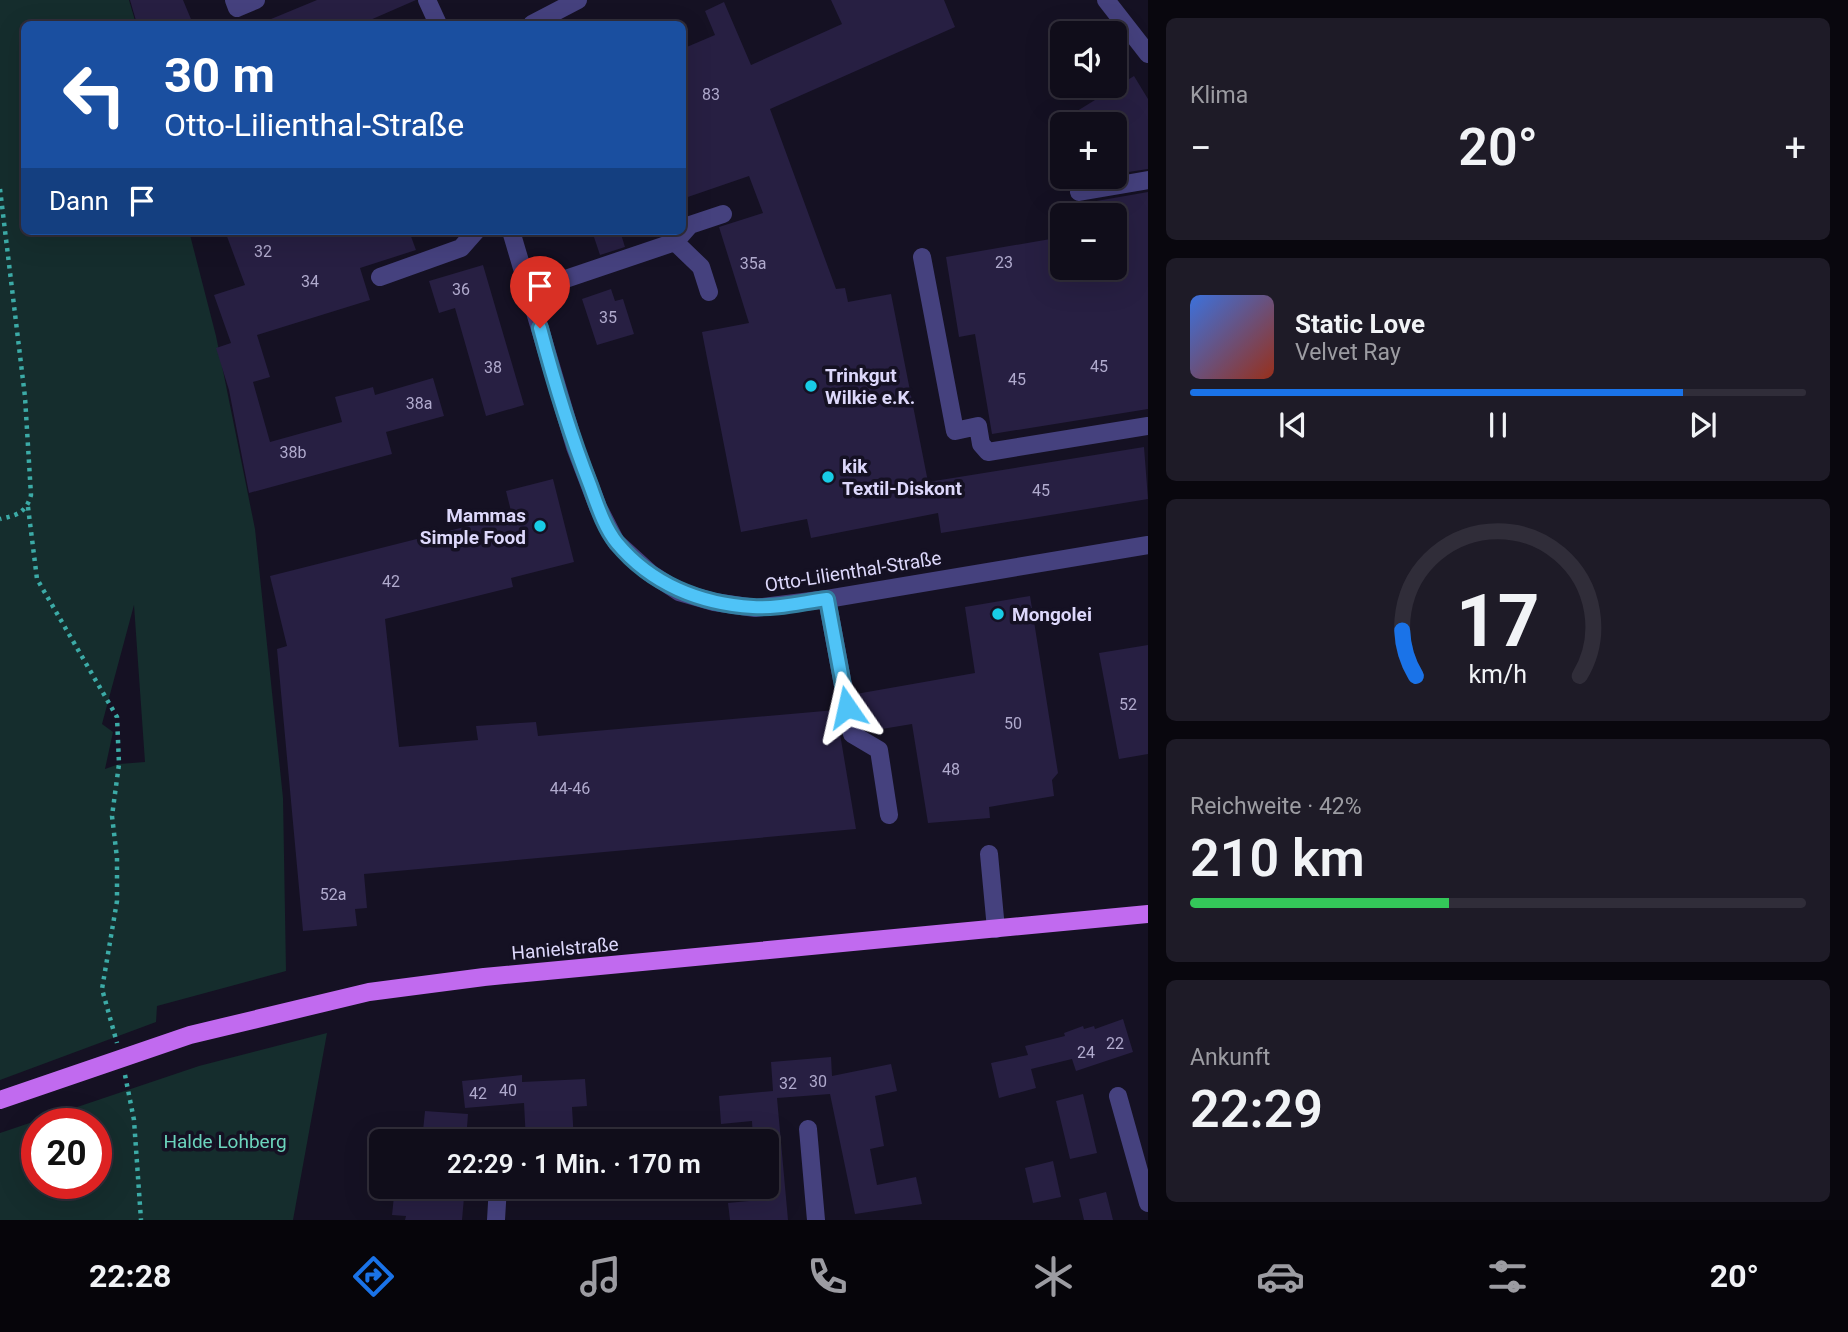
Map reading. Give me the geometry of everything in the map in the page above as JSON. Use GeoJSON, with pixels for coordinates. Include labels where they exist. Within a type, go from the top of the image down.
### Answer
{"type":"FeatureCollection","features":[{"type":"Feature","properties":{"kind":"main road","name":"Hanielstraße"},"geometry":{"type":"LineString","coordinates":[[0,1100],[202,1031],[369,992],[484,977],[1148,914]]}},
{"type":"Feature","properties":{"kind":"street"},"geometry":{"type":"LineString","coordinates":[[234,0],[237,8],[257,0]]}},
{"type":"Feature","properties":{"kind":"street"},"geometry":{"type":"LineString","coordinates":[[427,0],[437,21]]}},
{"type":"Feature","properties":{"kind":"street"},"geometry":{"type":"LineString","coordinates":[[537,21],[578,0]]}},
{"type":"Feature","properties":{"kind":"street"},"geometry":{"type":"LineString","coordinates":[[1106,0],[1148,54]]}},
{"type":"Feature","properties":{"kind":"street"},"geometry":{"type":"LineString","coordinates":[[1079,192],[1148,180]]}},
{"type":"Feature","properties":{"kind":"street"},"geometry":{"type":"LineString","coordinates":[[686,230],[690,225],[723,214]]}},
{"type":"Feature","properties":{"kind":"street"},"geometry":{"type":"LineString","coordinates":[[380,277],[461,248],[472,235]]}},
{"type":"Feature","properties":{"kind":"street","name":"Otto-Lilienthal-Straße"},"geometry":{"type":"LineString","coordinates":[[512,235],[560,378],[598,506],[616,542],[646,581],[714,602],[755,607],[827,599],[1148,545]]}},
{"type":"Feature","properties":{"kind":"street"},"geometry":{"type":"LineString","coordinates":[[530,291],[675,242],[681,235]]}},
{"type":"Feature","properties":{"kind":"street"},"geometry":{"type":"LineString","coordinates":[[675,242],[701,267],[709,292]]}},
{"type":"Feature","properties":{"kind":"street"},"geometry":{"type":"LineString","coordinates":[[922,257],[955,431],[978,426],[981,444],[988,452],[1148,426]]}},
{"type":"Feature","properties":{"kind":"street"},"geometry":{"type":"LineString","coordinates":[[827,599],[852,734],[879,750],[889,816]]}},
{"type":"Feature","properties":{"kind":"street"},"geometry":{"type":"LineString","coordinates":[[989,854],[996,929]]}},
{"type":"Feature","properties":{"kind":"street"},"geometry":{"type":"LineString","coordinates":[[1118,1096],[1148,1203]]}},
{"type":"Feature","properties":{"kind":"street"},"geometry":{"type":"LineString","coordinates":[[808,1129],[816,1220]]}},
{"type":"Feature","properties":{"kind":"street"},"geometry":{"type":"LineString","coordinates":[[496,1220],[497,1199]]}},
{"type":"Feature","properties":{"kind":"path"},"geometry":{"type":"LineString","coordinates":[[0,189],[25,397],[31,495],[28,507],[37,579],[117,717],[119,764],[112,816],[117,858],[117,901],[102,989],[134,1121],[141,1220]]}},
{"type":"Feature","properties":{"kind":"path"},"geometry":{"type":"LineString","coordinates":[[0,519],[21,514],[28,507]]}},
{"type":"Feature","properties":{"kind":"green space"},"geometry":{"type":"Polygon","coordinates":[[[0,0],[129,0],[135,21],[21,21],[21,235],[190,235],[216,336],[255,529],[283,798],[286,971],[157,1006],[156,1022],[0,1080],[0,0]],[[134,605],[102,724],[113,732],[105,769],[119,764],[145,762],[134,605]]]}},
{"type":"Feature","properties":{"kind":"green space","name":"Halde Lohberg"},"geometry":{"type":"Polygon","coordinates":[[[327,1033],[293,1220],[0,1220],[0,1133],[21,1126],[21,1199],[112,1199],[112,1108],[74,1108],[199,1066],[327,1033]]]}},
{"type":"Feature","properties":{"kind":"building"},"geometry":{"type":"Polygon","coordinates":[[[130,0],[183,0],[192,21],[136,21],[130,0]]]}},
{"type":"Feature","properties":{"kind":"building"},"geometry":{"type":"Polygon","coordinates":[[[317,0],[416,0],[368,21],[266,21],[317,0]]]}},
{"type":"Feature","properties":{"kind":"building"},"geometry":{"type":"Polygon","coordinates":[[[831,0],[944,0],[955,27],[770,109],[836,289],[845,288],[848,302],[891,294],[928,482],[1144,447],[1148,499],[941,533],[938,513],[811,538],[807,519],[741,532],[702,332],[749,323],[719,227],[763,213],[749,176],[686,198],[686,47],[715,35],[705,11],[724,2],[751,65],[842,24],[831,0]]]}},
{"type":"Feature","properties":{"kind":"building"},"geometry":{"type":"Polygon","coordinates":[[[1134,76],[1148,99],[1148,169],[1127,172],[1127,112],[1076,112],[1098,98],[1127,98],[1127,80],[1134,76]]]}},
{"type":"Feature","properties":{"kind":"building"},"geometry":{"type":"Polygon","coordinates":[[[1148,192],[1148,409],[992,434],[975,334],[959,337],[946,257],[1050,239],[1050,280],[1127,280],[1127,203],[1085,203],[1148,192]]]}},
{"type":"Feature","properties":{"kind":"building"},"geometry":{"type":"Polygon","coordinates":[[[226,235],[410,235],[416,250],[360,268],[370,300],[257,335],[270,377],[253,382],[270,442],[342,422],[335,397],[373,387],[375,395],[433,378],[444,416],[386,432],[392,454],[249,493],[229,390],[216,348],[231,343],[214,295],[245,285],[226,235]]]}},
{"type":"Feature","properties":{"kind":"building"},"geometry":{"type":"Polygon","coordinates":[[[593,235],[621,235],[625,247],[600,255],[593,235]]]}},
{"type":"Feature","properties":{"kind":"building"},"geometry":{"type":"Polygon","coordinates":[[[483,265],[524,405],[486,416],[455,308],[439,313],[429,281],[483,265]]]}},
{"type":"Feature","properties":{"kind":"building"},"geometry":{"type":"Polygon","coordinates":[[[611,289],[615,301],[623,299],[634,334],[597,345],[582,299],[611,289]]]}},
{"type":"Feature","properties":{"kind":"building"},"geometry":{"type":"Polygon","coordinates":[[[553,479],[574,562],[511,578],[513,587],[385,619],[399,747],[478,740],[476,726],[536,722],[538,736],[836,710],[856,829],[364,874],[367,908],[355,909],[357,926],[303,931],[277,649],[287,646],[270,576],[512,515],[506,491],[553,479]]]}},
{"type":"Feature","properties":{"kind":"building"},"geometry":{"type":"Polygon","coordinates":[[[1030,596],[1058,773],[1052,780],[1054,796],[989,807],[990,818],[928,823],[912,724],[870,731],[862,727],[856,694],[975,673],[965,607],[1030,596]]]}},
{"type":"Feature","properties":{"kind":"building"},"geometry":{"type":"Polygon","coordinates":[[[1148,645],[1148,754],[1119,759],[1099,653],[1148,645]]]}},
{"type":"Feature","properties":{"kind":"building"},"geometry":{"type":"Polygon","coordinates":[[[1123,1019],[1133,1052],[1076,1071],[1072,1059],[1031,1069],[1036,1088],[999,1098],[991,1063],[1028,1055],[1025,1046],[1065,1036],[1064,1033],[1083,1026],[1084,1029],[1094,1026],[1095,1029],[1123,1019]]]}},
{"type":"Feature","properties":{"kind":"building"},"geometry":{"type":"Polygon","coordinates":[[[831,1057],[832,1076],[891,1064],[897,1091],[875,1096],[884,1146],[870,1149],[877,1185],[916,1177],[922,1204],[855,1214],[830,1094],[777,1098],[788,1220],[730,1220],[728,1203],[779,1199],[779,1129],[752,1129],[752,1121],[721,1124],[719,1096],[773,1091],[771,1062],[831,1057]]]}},
{"type":"Feature","properties":{"kind":"building"},"geometry":{"type":"Polygon","coordinates":[[[522,1075],[522,1082],[585,1079],[587,1106],[572,1107],[573,1129],[525,1129],[524,1103],[465,1108],[462,1081],[522,1075]]]}},
{"type":"Feature","properties":{"kind":"building"},"geometry":{"type":"Polygon","coordinates":[[[1083,1094],[1097,1153],[1070,1159],[1056,1101],[1083,1094]]]}},
{"type":"Feature","properties":{"kind":"building"},"geometry":{"type":"Polygon","coordinates":[[[425,1111],[468,1114],[467,1129],[423,1129],[425,1111]]]}},
{"type":"Feature","properties":{"kind":"building"},"geometry":{"type":"Polygon","coordinates":[[[1053,1161],[1061,1197],[1033,1203],[1025,1168],[1053,1161]]]}},
{"type":"Feature","properties":{"kind":"building"},"geometry":{"type":"Polygon","coordinates":[[[1106,1192],[1113,1220],[1084,1220],[1079,1199],[1106,1192]]]}},
{"type":"Feature","properties":{"kind":"building"},"geometry":{"type":"Polygon","coordinates":[[[394,1199],[464,1199],[462,1220],[405,1220],[406,1216],[392,1215],[394,1199]]]}},
{"type":"Feature","properties":{"kind":"place","name":"Trinkgut Wilkie e.K."},"geometry":{"type":"Point","coordinates":[811,386]}},
{"type":"Feature","properties":{"kind":"place","name":"kik Textil-Diskont"},"geometry":{"type":"Point","coordinates":[828,477]}},
{"type":"Feature","properties":{"kind":"place","name":"Mammas Simple Food"},"geometry":{"type":"Point","coordinates":[540,526]}},
{"type":"Feature","properties":{"kind":"place","name":"Mongolei"},"geometry":{"type":"Point","coordinates":[998,614]}},
{"type":"Feature","properties":{"kind":"route"},"geometry":{"type":"LineString","coordinates":[[540,328],[575,447],[598,506],[616,542],[650,573],[679,592],[714,602],[755,607],[827,599],[847,707]]}}]}
